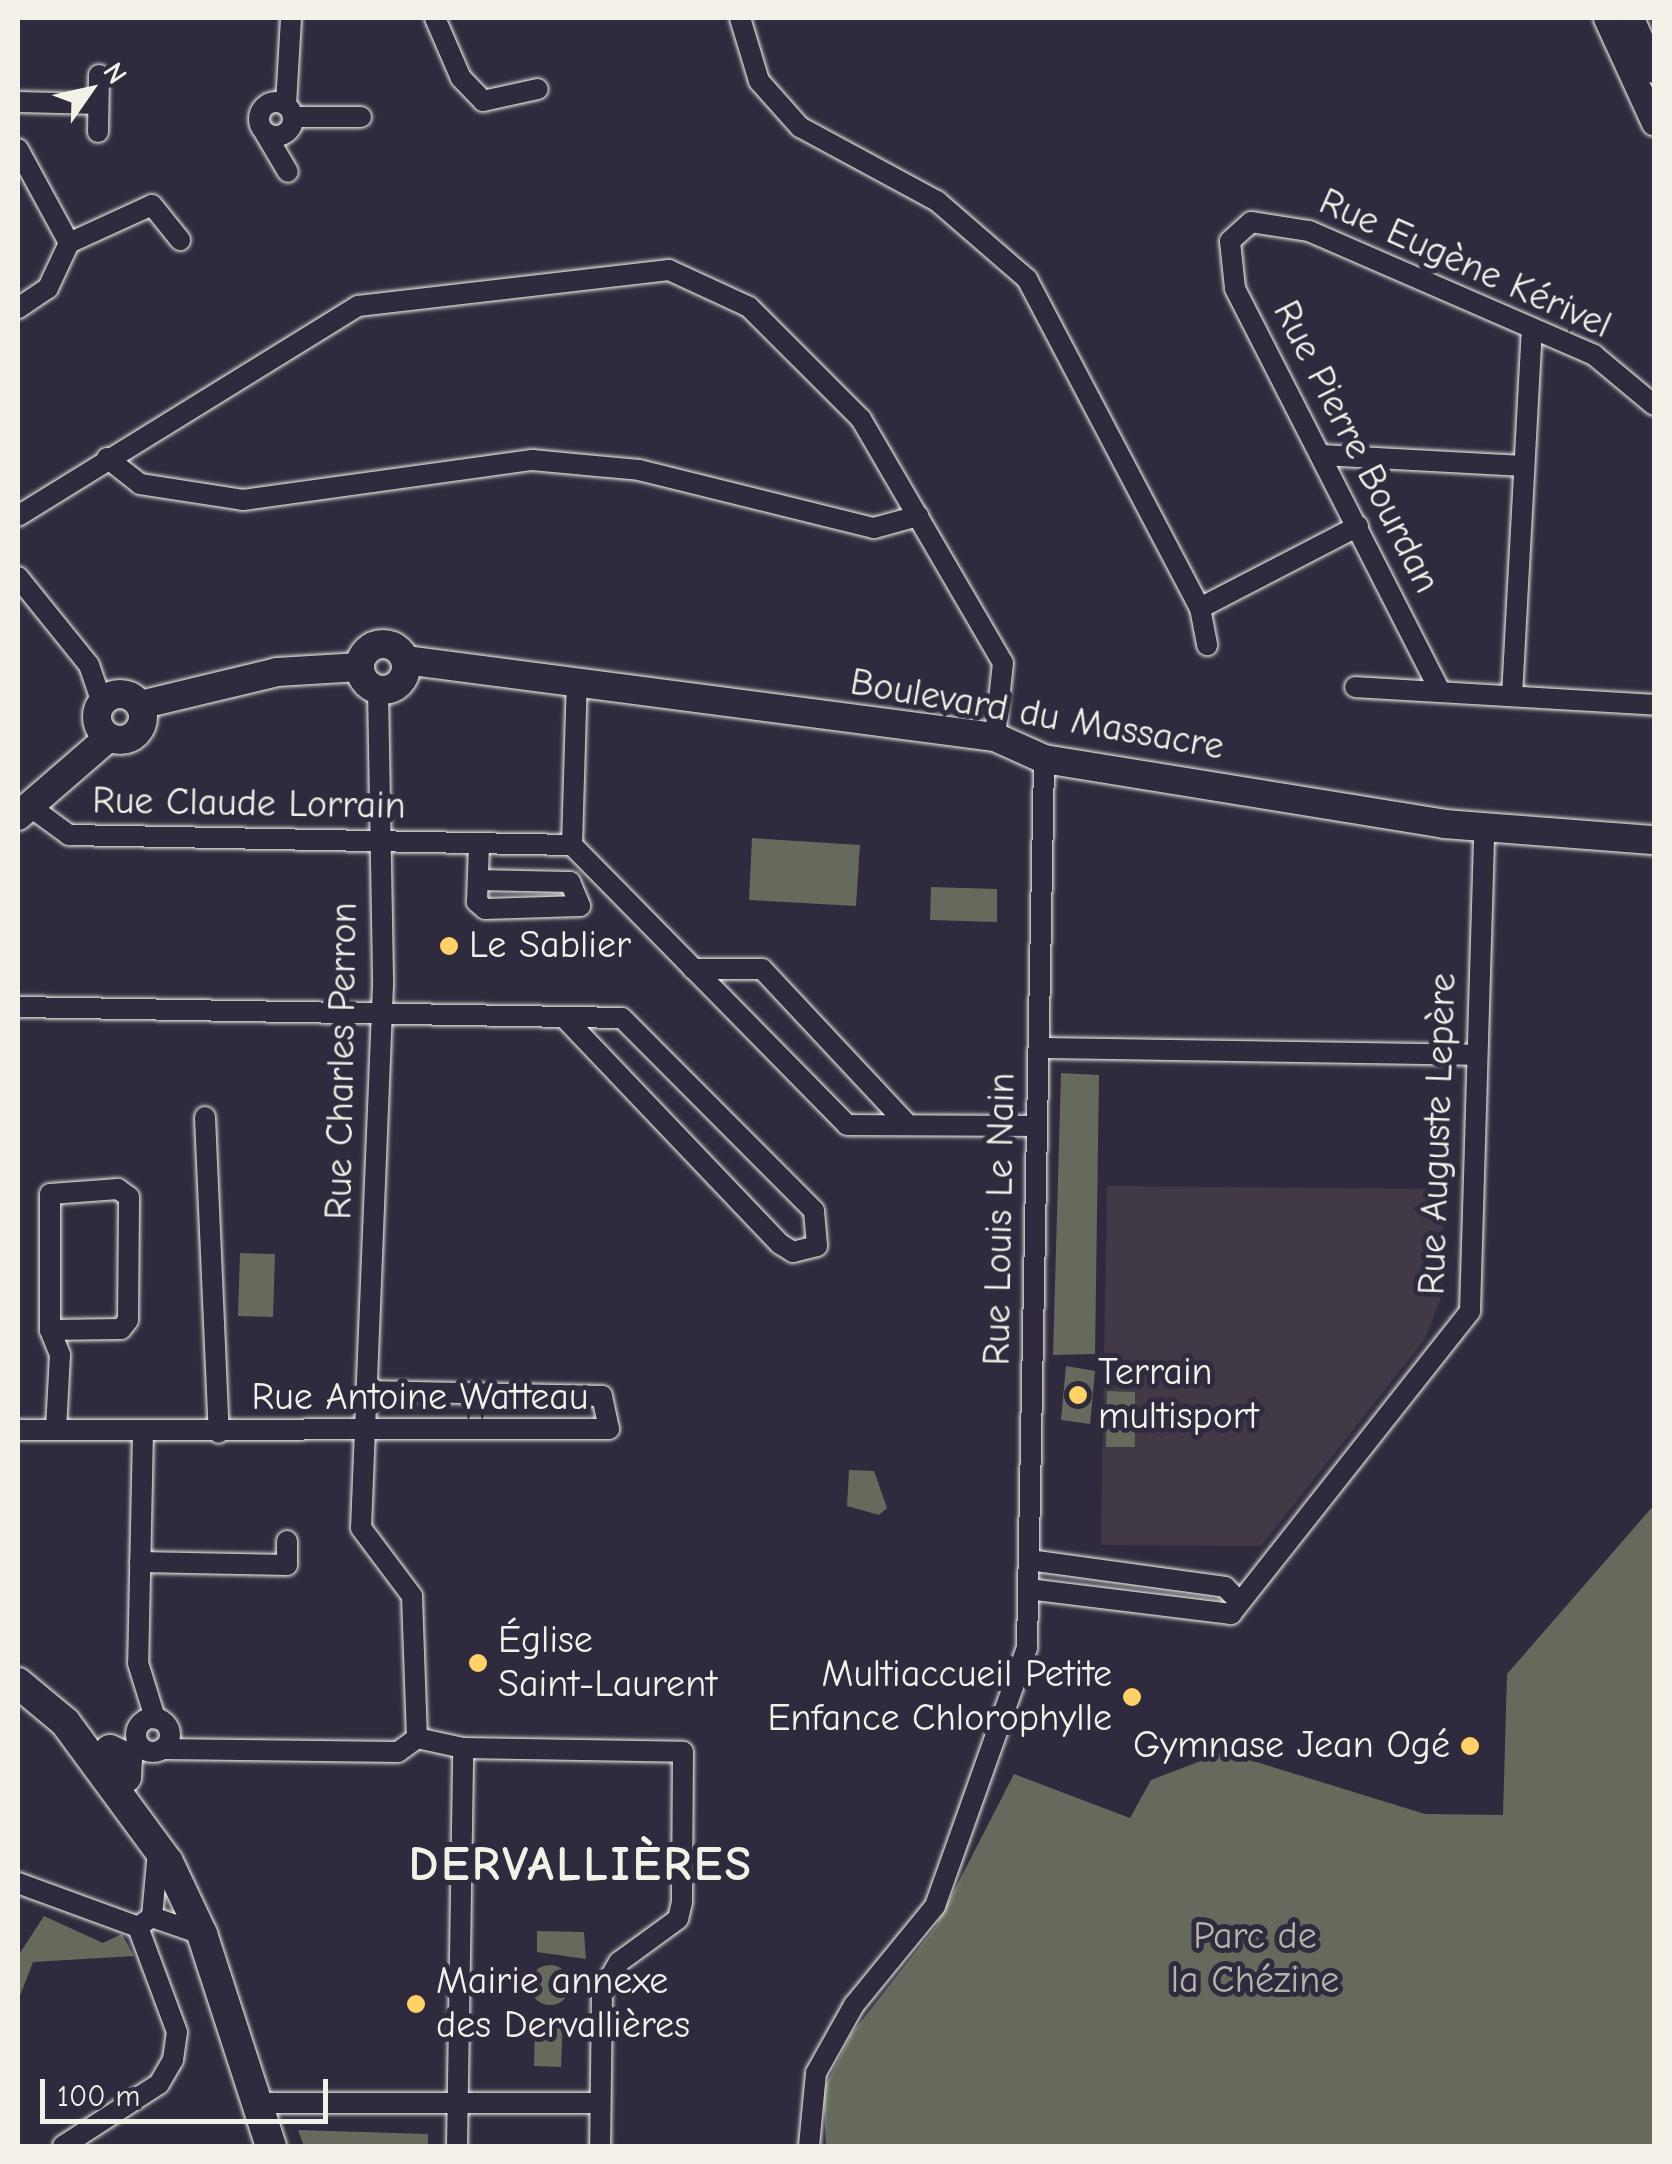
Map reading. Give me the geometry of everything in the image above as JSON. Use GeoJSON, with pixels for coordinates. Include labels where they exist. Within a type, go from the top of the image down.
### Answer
{"type":"FeatureCollection","features":[{"type":"Feature","properties":{"kind":"main road","name":"Boulevard du Massacre"},"geometry":{"type":"LineString","coordinates":[[360,667],[382,644],[405,660],[995,737],[1044,759],[1484,829],[1654,840]]}},
{"type":"Feature","properties":{"kind":"main road"},"geometry":{"type":"LineString","coordinates":[[108,738],[96,721],[102,702],[122,694],[140,706],[277,672],[360,667],[378,690],[400,683],[405,660]]}},
{"type":"Feature","properties":{"kind":"main road"},"geometry":{"type":"LineString","coordinates":[[23,810],[108,738],[134,736],[140,706]]}},
{"type":"Feature","properties":{"kind":"main road"},"geometry":{"type":"LineString","coordinates":[[18,1682],[65,1722],[133,1750],[152,1836],[202,1934],[271,2146]]}},
{"type":"Feature","properties":{"kind":"street"},"geometry":{"type":"LineString","coordinates":[[265,133],[285,134],[290,111],[291,18]]}},
{"type":"Feature","properties":{"kind":"street"},"geometry":{"type":"LineString","coordinates":[[435,18],[461,78],[483,101],[538,88]]}},
{"type":"Feature","properties":{"kind":"street"},"geometry":{"type":"LineString","coordinates":[[740,18],[759,81],[800,127],[920,190],[1027,279],[1200,608],[1207,645]]}},
{"type":"Feature","properties":{"kind":"street"},"geometry":{"type":"LineString","coordinates":[[1606,18],[1654,124]]}},
{"type":"Feature","properties":{"kind":"street"},"geometry":{"type":"LineString","coordinates":[[1631,18],[1654,70]]}},
{"type":"Feature","properties":{"kind":"street"},"geometry":{"type":"LineString","coordinates":[[98,132],[99,75]]}},
{"type":"Feature","properties":{"kind":"street"},"geometry":{"type":"LineString","coordinates":[[18,102],[98,104]]}},
{"type":"Feature","properties":{"kind":"street"},"geometry":{"type":"LineString","coordinates":[[288,172],[265,133],[262,107],[362,117]]}},
{"type":"Feature","properties":{"kind":"street"},"geometry":{"type":"LineString","coordinates":[[18,148],[69,243]]}},
{"type":"Feature","properties":{"kind":"street"},"geometry":{"type":"LineString","coordinates":[[18,308],[48,288],[69,243],[152,205],[180,240]]}},
{"type":"Feature","properties":{"kind":"street","name":"Rue Eugène Kérivel"},"geometry":{"type":"LineString","coordinates":[[1237,232],[1274,220],[1308,231],[1594,355],[1654,406]]}},
{"type":"Feature","properties":{"kind":"street","name":"Rue Pierre Bourdan"},"geometry":{"type":"LineString","coordinates":[[1237,232],[1228,255],[1235,288],[1440,691]]}},
{"type":"Feature","properties":{"kind":"street"},"geometry":{"type":"LineString","coordinates":[[18,516],[358,306],[669,270],[724,291],[814,363],[861,419],[1004,663],[995,737]]}},
{"type":"Feature","properties":{"kind":"street"},"geometry":{"type":"LineString","coordinates":[[1512,696],[1532,330]]}},
{"type":"Feature","properties":{"kind":"street"},"geometry":{"type":"LineString","coordinates":[[1322,455],[1523,466]]}},
{"type":"Feature","properties":{"kind":"street"},"geometry":{"type":"LineString","coordinates":[[107,458],[140,484],[243,500],[532,460],[639,470],[874,528],[918,516]]}},
{"type":"Feature","properties":{"kind":"street"},"geometry":{"type":"LineString","coordinates":[[1200,608],[1358,526]]}},
{"type":"Feature","properties":{"kind":"street"},"geometry":{"type":"LineString","coordinates":[[18,577],[89,666],[102,702]]}},
{"type":"Feature","properties":{"kind":"street"},"geometry":{"type":"LineString","coordinates":[[577,682],[572,845],[847,1125],[1037,1126]]}},
{"type":"Feature","properties":{"kind":"street"},"geometry":{"type":"LineString","coordinates":[[1355,687],[1654,704]]}},
{"type":"Feature","properties":{"kind":"street","name":"Rue Charles Perron"},"geometry":{"type":"LineString","coordinates":[[378,690],[381,1014],[362,1528],[412,1596],[417,1738]]}},
{"type":"Feature","properties":{"kind":"street"},"geometry":{"type":"LineString","coordinates":[[1040,1048],[1044,759]]}},
{"type":"Feature","properties":{"kind":"street","name":"Rue Claude Lorrain"},"geometry":{"type":"LineString","coordinates":[[23,810],[69,835],[572,845]]}},
{"type":"Feature","properties":{"kind":"street","name":"Rue Auguste Lepère"},"geometry":{"type":"LineString","coordinates":[[1028,1589],[1219,1616],[1234,1611],[1236,1598],[1470,1311],[1484,829]]}},
{"type":"Feature","properties":{"kind":"street"},"geometry":{"type":"LineString","coordinates":[[478,880],[479,844]]}},
{"type":"Feature","properties":{"kind":"street"},"geometry":{"type":"LineString","coordinates":[[693,969],[762,969],[906,1123]]}},
{"type":"Feature","properties":{"kind":"street"},"geometry":{"type":"LineString","coordinates":[[18,1007],[566,1019],[634,1024],[814,1211],[817,1246],[794,1252],[780,1244],[566,1019]]}},
{"type":"Feature","properties":{"kind":"street","name":"Rue Louis Le Nain"},"geometry":{"type":"LineString","coordinates":[[809,2146],[811,2093],[826,2052],[935,1906],[967,1831],[1022,1674],[1029,1560],[1040,1048],[1477,1056]]}},
{"type":"Feature","properties":{"kind":"street"},"geometry":{"type":"LineString","coordinates":[[205,1117],[219,1432]]}},
{"type":"Feature","properties":{"kind":"street"},"geometry":{"type":"LineString","coordinates":[[50,1330],[121,1329],[128,1320],[129,1197],[118,1189],[50,1194],[50,1330],[60,1356],[56,1430]]}},
{"type":"Feature","properties":{"kind":"street","name":"Rue Antoine Watteau"},"geometry":{"type":"LineString","coordinates":[[18,1430],[363,1434],[609,1429],[602,1396],[367,1390]]}},
{"type":"Feature","properties":{"kind":"street"},"geometry":{"type":"LineString","coordinates":[[143,1432],[133,1750],[201,1747],[398,1752],[417,1738],[463,1748],[683,1752],[682,1902],[678,1920],[620,1962],[602,1991],[600,2146]]}},
{"type":"Feature","properties":{"kind":"street"},"geometry":{"type":"LineString","coordinates":[[140,1562],[287,1565],[287,1540]]}},
{"type":"Feature","properties":{"kind":"street"},"geometry":{"type":"LineString","coordinates":[[1029,1560],[1226,1586],[1236,1598]]}},
{"type":"Feature","properties":{"kind":"street"},"geometry":{"type":"LineString","coordinates":[[457,2146],[463,1748]]}},
{"type":"Feature","properties":{"kind":"street"},"geometry":{"type":"LineString","coordinates":[[63,2146],[159,2084],[173,2060],[177,2032],[145,1922],[152,1836]]}},
{"type":"Feature","properties":{"kind":"street"},"geometry":{"type":"LineString","coordinates":[[18,1883],[145,1922],[202,1934]]}},
{"type":"Feature","properties":{"kind":"street"},"geometry":{"type":"LineString","coordinates":[[257,2103],[600,2103]]}},
{"type":"Feature","properties":{"kind":"shaded area"},"geometry":{"type":"Polygon","coordinates":[[[1107,1186],[1444,1189],[1441,1298],[1425,1339],[1261,1546],[1101,1545],[1107,1186]]]}},
{"type":"Feature","properties":{"kind":"green space"},"geometry":{"type":"Polygon","coordinates":[[[752,838],[860,845],[856,906],[749,900],[752,838]]]}},
{"type":"Feature","properties":{"kind":"green space"},"geometry":{"type":"Polygon","coordinates":[[[931,887],[997,889],[997,922],[930,920],[931,887]]]}},
{"type":"Feature","properties":{"kind":"green space"},"geometry":{"type":"Polygon","coordinates":[[[1061,1073],[1099,1075],[1095,1354],[1053,1355],[1061,1073]]]}},
{"type":"Feature","properties":{"kind":"green space"},"geometry":{"type":"Polygon","coordinates":[[[240,1253],[275,1254],[273,1317],[238,1316],[240,1253]]]}},
{"type":"Feature","properties":{"kind":"green space","name":"Terrain multisport"},"geometry":{"type":"Polygon","coordinates":[[[1066,1366],[1095,1371],[1090,1424],[1061,1420],[1066,1366]]]}},
{"type":"Feature","properties":{"kind":"green space"},"geometry":{"type":"Polygon","coordinates":[[[1107,1391],[1135,1392],[1135,1447],[1106,1447],[1107,1391]]]}},
{"type":"Feature","properties":{"kind":"green space"},"geometry":{"type":"Polygon","coordinates":[[[849,1470],[874,1471],[887,1508],[879,1515],[847,1506],[849,1470]]]}},
{"type":"Feature","properties":{"kind":"green space","name":"Parc de la Chézine"},"geometry":{"type":"Polygon","coordinates":[[[1654,1505],[1654,2146],[826,2146],[823,2090],[852,2033],[936,1926],[1014,1774],[1130,1818],[1151,1780],[1224,1752],[1425,1814],[1503,1815],[1507,1674],[1654,1505]]]}},
{"type":"Feature","properties":{"kind":"green space"},"geometry":{"type":"Polygon","coordinates":[[[44,1916],[103,1943],[122,1934],[134,1956],[33,1962],[18,2001],[18,1956],[44,1916]]]}},
{"type":"Feature","properties":{"kind":"green space"},"geometry":{"type":"Polygon","coordinates":[[[537,1931],[584,1932],[586,1959],[537,1952],[537,1931]]]}},
{"type":"Feature","properties":{"kind":"green space"},"geometry":{"type":"Polygon","coordinates":[[[550,1965],[564,1971],[570,1985],[564,1999],[550,2005],[536,1999],[530,1985],[536,1971],[550,1965]]]}},
{"type":"Feature","properties":{"kind":"green space"},"geometry":{"type":"Polygon","coordinates":[[[563,2019],[561,2067],[534,2066],[535,2023],[563,2019]]]}},
{"type":"Feature","properties":{"kind":"green space"},"geometry":{"type":"Polygon","coordinates":[[[298,2130],[428,2134],[428,2146],[304,2146],[298,2130]]]}},
{"type":"Feature","properties":{"kind":"place","name":"Le Sablier"},"geometry":{"type":"Point","coordinates":[449,946]}},
{"type":"Feature","properties":{"kind":"place","name":"Terrain multisport"},"geometry":{"type":"Point","coordinates":[1078,1395]}},
{"type":"Feature","properties":{"kind":"place","name":"Église Saint-Laurent"},"geometry":{"type":"Point","coordinates":[478,1663]}},
{"type":"Feature","properties":{"kind":"place","name":"Multiaccueil Petite Enfance Chlorophylle"},"geometry":{"type":"Point","coordinates":[1132,1697]}},
{"type":"Feature","properties":{"kind":"place","name":"Gymnase Jean Ogé"},"geometry":{"type":"Point","coordinates":[1470,1746]}},
{"type":"Feature","properties":{"kind":"place","name":"Mairie annexe des Dervallières"},"geometry":{"type":"Point","coordinates":[416,2004]}},
{"type":"Feature","properties":{"kind":"district","name":"DERVALLIÈRES"},"geometry":{"type":"Point","coordinates":[581,1865]}}]}
